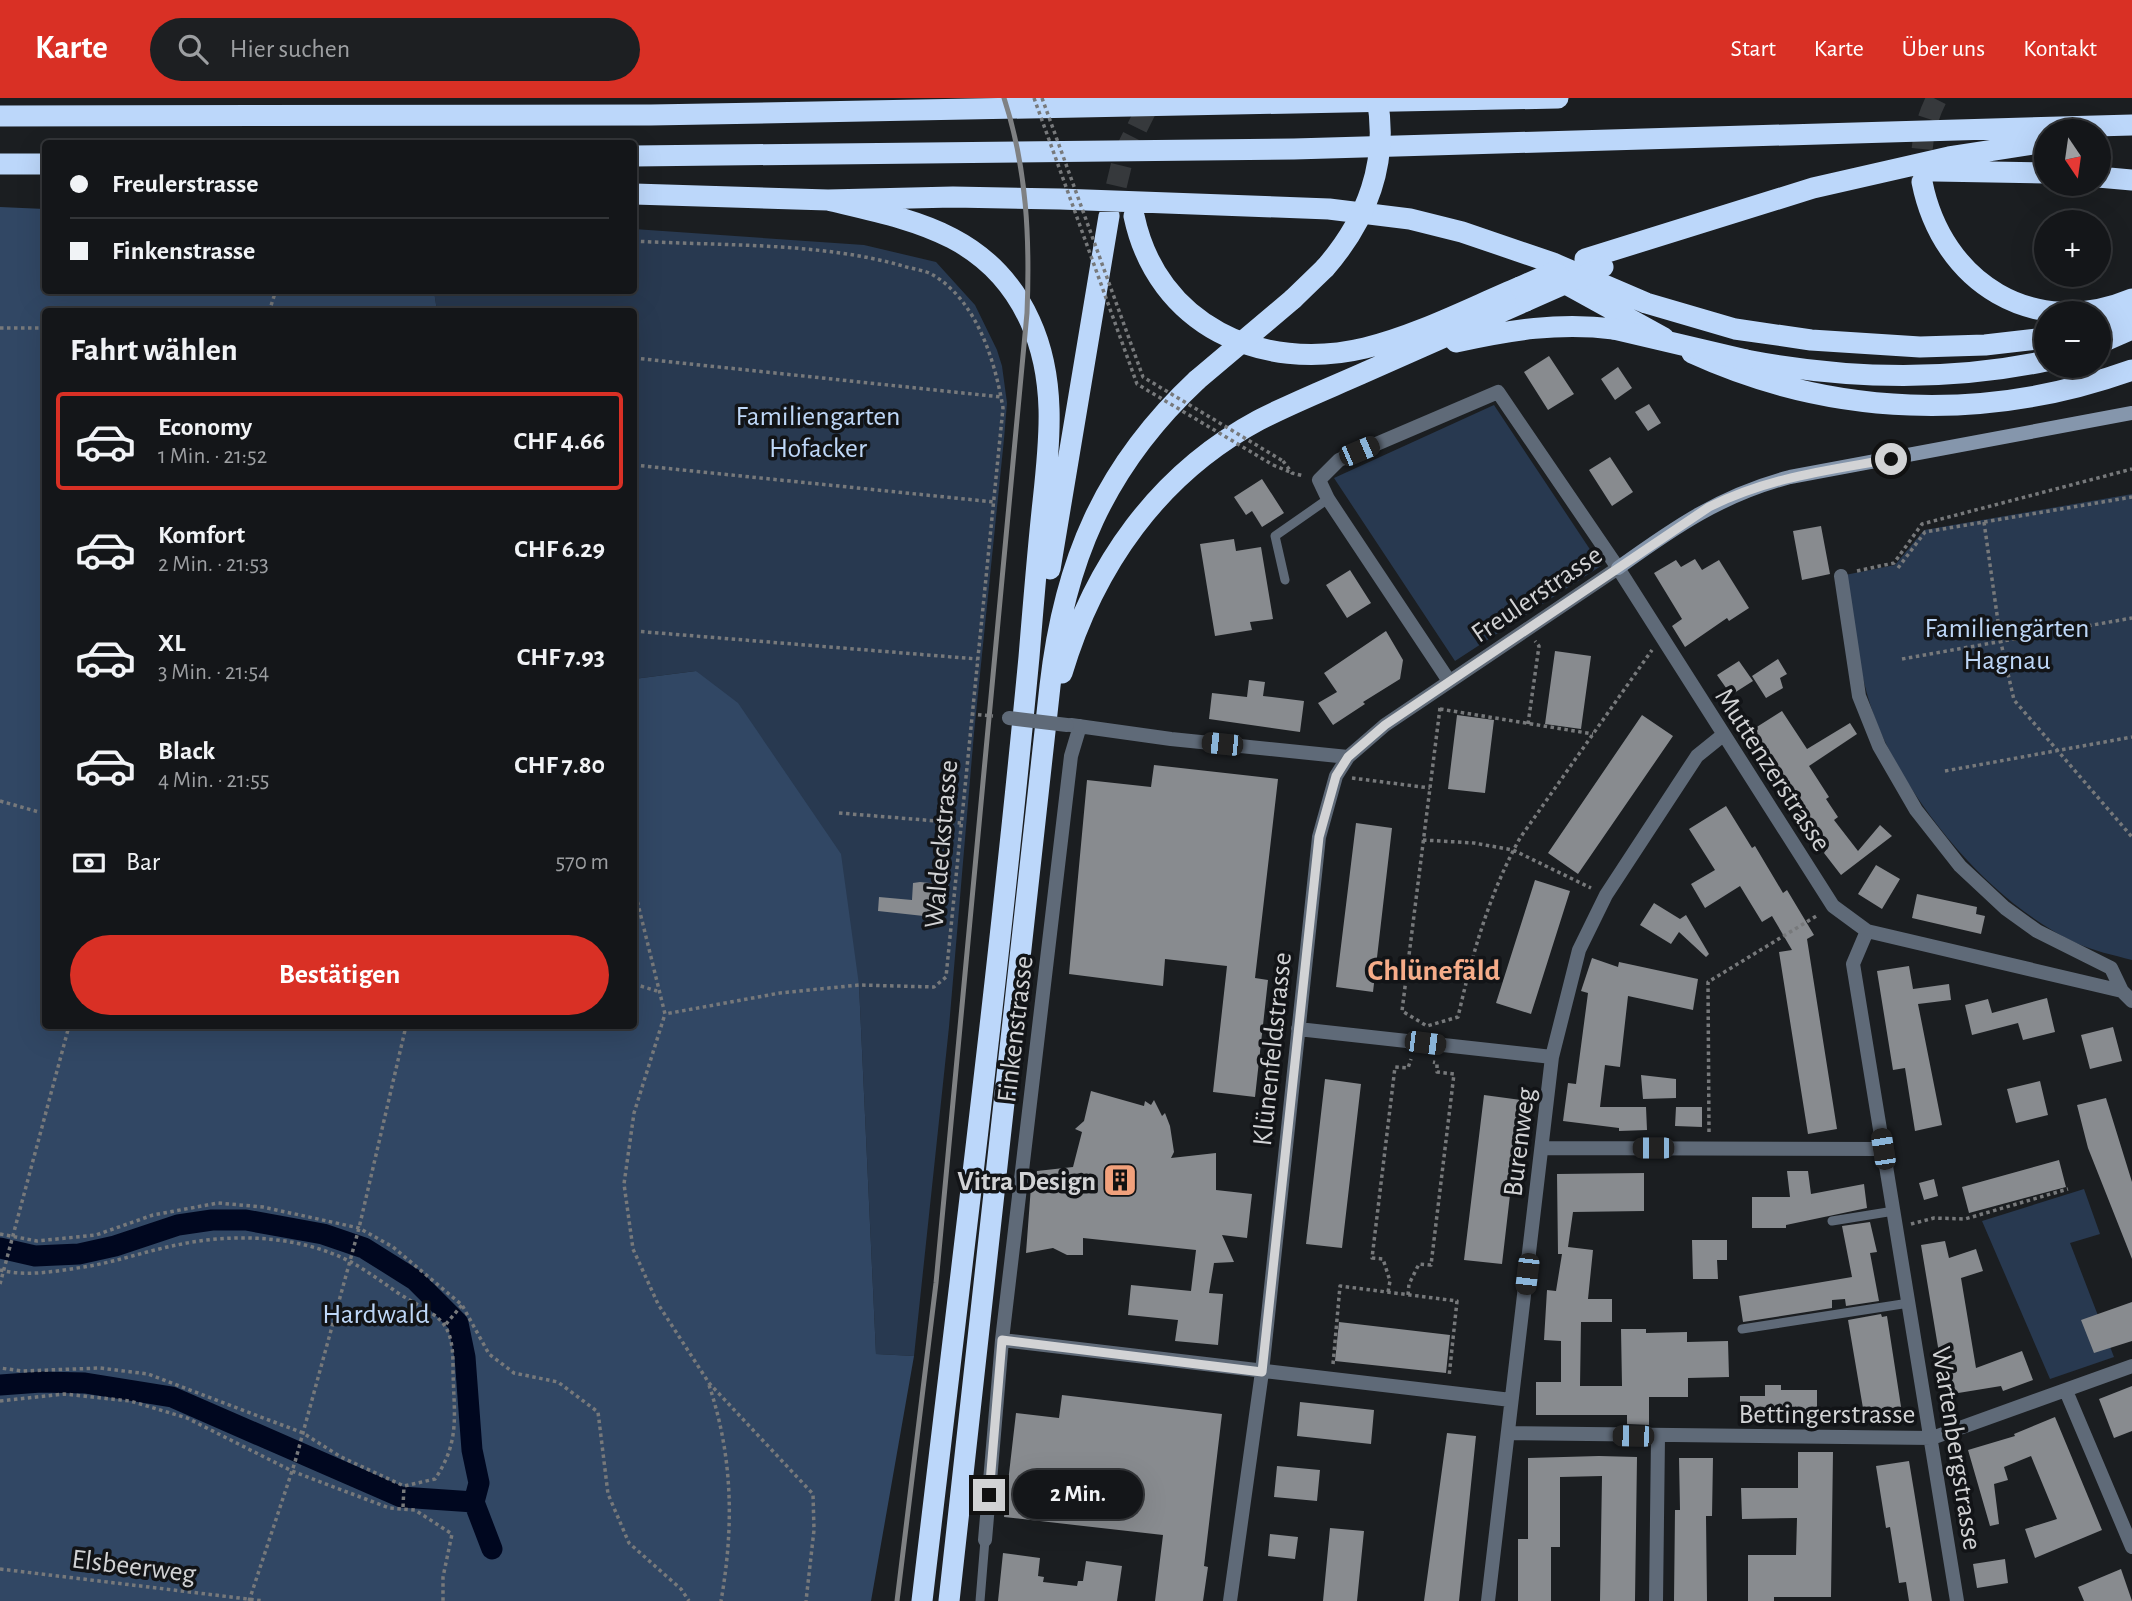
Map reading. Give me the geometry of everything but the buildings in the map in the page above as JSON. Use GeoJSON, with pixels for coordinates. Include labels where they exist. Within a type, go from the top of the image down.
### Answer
{"type":"FeatureCollection","features":[{"type":"Feature","properties":{"kind":"highway"},"geometry":{"type":"LineString","coordinates":[[949,1601],[1057,634],[1068,583],[1088,530],[1128,460],[1163,414],[1197,380],[1293,299],[1325,268],[1357,222],[1373,185],[1381,141],[1377,98]]}},
{"type":"Feature","properties":{"kind":"highway"},"geometry":{"type":"LineString","coordinates":[[0,116],[637,115],[1558,98]]}},
{"type":"Feature","properties":{"kind":"highway"},"geometry":{"type":"LineString","coordinates":[[637,156],[1294,149],[2132,125]]}},
{"type":"Feature","properties":{"kind":"highway"},"geometry":{"type":"LineString","coordinates":[[2111,133],[2132,130]]}},
{"type":"Feature","properties":{"kind":"highway"},"geometry":{"type":"LineString","coordinates":[[1046,740],[1062,672],[1078,627],[1112,557],[1151,505],[1197,461],[1258,421],[1416,350],[1523,294],[1658,237],[1782,196],[1949,157],[2034,144]]}},
{"type":"Feature","properties":{"kind":"highway"},"geometry":{"type":"LineString","coordinates":[[0,164],[42,164]]}},
{"type":"Feature","properties":{"kind":"highway"},"geometry":{"type":"LineString","coordinates":[[1880,173],[1980,170],[2034,172]]}},
{"type":"Feature","properties":{"kind":"highway"},"geometry":{"type":"LineString","coordinates":[[2111,178],[2132,180]]}},
{"type":"Feature","properties":{"kind":"highway"},"geometry":{"type":"LineString","coordinates":[[1922,182],[1936,227],[1953,256],[1975,278],[2006,299],[2035,309],[2068,311],[2132,299]]}},
{"type":"Feature","properties":{"kind":"highway"},"geometry":{"type":"LineString","coordinates":[[637,194],[828,200],[953,197],[1329,209],[1410,219],[1491,242],[1553,263],[1646,303],[1699,320],[1766,335],[1920,347],[1984,345],[2034,339]]}},
{"type":"Feature","properties":{"kind":"highway"},"geometry":{"type":"LineString","coordinates":[[828,200],[923,225],[963,243],[988,262],[1011,286],[1024,307],[1040,345],[1048,385],[1050,424],[1021,736],[922,1601]]}},
{"type":"Feature","properties":{"kind":"highway"},"geometry":{"type":"LineString","coordinates":[[1021,736],[1109,216]]}},
{"type":"Feature","properties":{"kind":"highway"},"geometry":{"type":"LineString","coordinates":[[1134,216],[1147,258],[1164,287],[1179,303],[1220,333],[1253,347],[1322,354],[1365,348],[1523,294]]}},
{"type":"Feature","properties":{"kind":"highway"},"geometry":{"type":"LineString","coordinates":[[1491,242],[1702,357],[1760,381],[1839,400],[1936,406],[2004,402],[2054,394],[2132,370]]}},
{"type":"Feature","properties":{"kind":"highway"},"geometry":{"type":"LineString","coordinates":[[2111,320],[2132,312]]}},
{"type":"Feature","properties":{"kind":"highway"},"geometry":{"type":"LineString","coordinates":[[1416,350],[1535,327],[1580,325],[1614,329],[1746,360],[1831,372],[1915,377],[1993,371],[2034,363]]}},
{"type":"Feature","properties":{"kind":"highway"},"geometry":{"type":"LineString","coordinates":[[2111,338],[2132,329]]}},
{"type":"Feature","properties":{"kind":"street","name":"Muttenzerstrasse"},"geometry":{"type":"LineString","coordinates":[[1319,480],[1339,460],[1498,393],[1618,568],[1833,906],[1867,931],[2127,996]]}},
{"type":"Feature","properties":{"kind":"street","name":"Freulerstrasse"},"geometry":{"type":"LineString","coordinates":[[1348,757],[1385,725],[1443,685],[1709,507],[1745,489],[1790,477],[2132,413]]}},
{"type":"Feature","properties":{"kind":"street"},"geometry":{"type":"LineString","coordinates":[[1319,480],[1328,499],[1443,685]]}},
{"type":"Feature","properties":{"kind":"street"},"geometry":{"type":"LineString","coordinates":[[1841,576],[1859,696],[1879,746],[1916,810],[1960,866],[2005,908],[2037,932],[2111,968],[2127,996]]}},
{"type":"Feature","properties":{"kind":"street"},"geometry":{"type":"LineString","coordinates":[[1009,718],[1171,739],[1348,757]]}},
{"type":"Feature","properties":{"kind":"street","name":"Finkenstrasse"},"geometry":{"type":"LineString","coordinates":[[985,1541],[1002,1340],[1073,725]]}},
{"type":"Feature","properties":{"kind":"street","name":"Burenweg"},"geometry":{"type":"LineString","coordinates":[[1488,1601],[1552,1057],[1579,950],[1606,895],[1697,756],[1723,735]]}},
{"type":"Feature","properties":{"kind":"street","name":"Klünenfeldstrasse"},"geometry":{"type":"LineString","coordinates":[[1230,1601],[1262,1372],[1319,837],[1336,776],[1348,757]]}},
{"type":"Feature","properties":{"kind":"street","name":"Wartenbergstrasse"},"geometry":{"type":"LineString","coordinates":[[1867,931],[1853,964],[1957,1601]]}},
{"type":"Feature","properties":{"kind":"street"},"geometry":{"type":"LineString","coordinates":[[1298,1029],[1552,1057]]}},
{"type":"Feature","properties":{"kind":"street"},"geometry":{"type":"LineString","coordinates":[[1542,1148],[1883,1149]]}},
{"type":"Feature","properties":{"kind":"street"},"geometry":{"type":"LineString","coordinates":[[1002,1340],[1511,1400]]}},
{"type":"Feature","properties":{"kind":"street","name":"Bettingerstrasse"},"geometry":{"type":"LineString","coordinates":[[1508,1433],[1658,1437],[1932,1438],[2132,1366]]}},
{"type":"Feature","properties":{"kind":"street"},"geometry":{"type":"LineString","coordinates":[[2066,1391],[2132,1546]]}},
{"type":"Feature","properties":{"kind":"street"},"geometry":{"type":"LineString","coordinates":[[1656,1601],[1658,1437]]}},
{"type":"Feature","properties":{"kind":"lane"},"geometry":{"type":"LineString","coordinates":[[1285,580],[1275,536],[1328,499]]}},
{"type":"Feature","properties":{"kind":"lane"},"geometry":{"type":"LineString","coordinates":[[1832,1221],[1894,1211]]}},
{"type":"Feature","properties":{"kind":"lane"},"geometry":{"type":"LineString","coordinates":[[1742,1329],[1909,1303]]}},
{"type":"Feature","properties":{"kind":"lane"},"geometry":{"type":"LineString","coordinates":[[980,1601],[985,1541]]}},
{"type":"Feature","properties":{"kind":"path"},"geometry":{"type":"LineString","coordinates":[[1034,98],[1137,384],[1273,465],[1319,480]]}},
{"type":"Feature","properties":{"kind":"path"},"geometry":{"type":"LineString","coordinates":[[1042,98],[1143,377],[1283,461],[1292,473]]}},
{"type":"Feature","properties":{"kind":"path","name":"Waldeckstrasse"},"geometry":{"type":"LineString","coordinates":[[637,241],[850,253],[932,274],[967,307],[989,354],[1003,408],[946,977],[934,987],[846,986],[779,993],[665,1014]]}},
{"type":"Feature","properties":{"kind":"path"},"geometry":{"type":"LineString","coordinates":[[0,328],[42,328]]}},
{"type":"Feature","properties":{"kind":"path"},"geometry":{"type":"LineString","coordinates":[[637,358],[1001,397]]}},
{"type":"Feature","properties":{"kind":"path"},"geometry":{"type":"LineString","coordinates":[[637,465],[994,502]]}},
{"type":"Feature","properties":{"kind":"path"},"geometry":{"type":"LineString","coordinates":[[1856,571],[1894,563],[1922,524],[2132,469]]}},
{"type":"Feature","properties":{"kind":"path"},"geometry":{"type":"LineString","coordinates":[[1898,568],[1925,532],[2132,497]]}},
{"type":"Feature","properties":{"kind":"path"},"geometry":{"type":"LineString","coordinates":[[1984,522],[2001,643],[2014,700],[2132,837]]}},
{"type":"Feature","properties":{"kind":"path"},"geometry":{"type":"LineString","coordinates":[[1902,659],[2132,618]]}},
{"type":"Feature","properties":{"kind":"path"},"geometry":{"type":"LineString","coordinates":[[637,631],[977,659]]}},
{"type":"Feature","properties":{"kind":"path"},"geometry":{"type":"LineString","coordinates":[[1524,631],[1539,646],[1528,724]]}},
{"type":"Feature","properties":{"kind":"path"},"geometry":{"type":"LineString","coordinates":[[1443,685],[1402,1011],[1427,1026],[1458,1017],[1481,926],[1513,850],[1661,637]]}},
{"type":"Feature","properties":{"kind":"path"},"geometry":{"type":"LineString","coordinates":[[1440,709],[1592,734]]}},
{"type":"Feature","properties":{"kind":"path"},"geometry":{"type":"LineString","coordinates":[[971,714],[1009,718]]}},
{"type":"Feature","properties":{"kind":"path"},"geometry":{"type":"LineString","coordinates":[[1945,771],[2132,737]]}},
{"type":"Feature","properties":{"kind":"path"},"geometry":{"type":"LineString","coordinates":[[1336,776],[1430,788]]}},
{"type":"Feature","properties":{"kind":"path"},"geometry":{"type":"LineString","coordinates":[[0,801],[42,813]]}},
{"type":"Feature","properties":{"kind":"path"},"geometry":{"type":"LineString","coordinates":[[839,813],[961,823]]}},
{"type":"Feature","properties":{"kind":"path"},"geometry":{"type":"LineString","coordinates":[[1423,840],[1474,843],[1513,850],[1606,895]]}},
{"type":"Feature","properties":{"kind":"path"},"geometry":{"type":"LineString","coordinates":[[637,901],[657,991],[665,1014],[634,1113],[624,1184],[633,1249],[659,1304],[709,1383],[813,1494],[814,1530],[806,1601]]}},
{"type":"Feature","properties":{"kind":"path"},"geometry":{"type":"LineString","coordinates":[[1709,1148],[1708,982],[1833,906]]}},
{"type":"Feature","properties":{"kind":"path"},"geometry":{"type":"LineString","coordinates":[[637,985],[657,991]]}},
{"type":"Feature","properties":{"kind":"path"},"geometry":{"type":"LineString","coordinates":[[0,1284],[68,1029]]}},
{"type":"Feature","properties":{"kind":"path"},"geometry":{"type":"LineString","coordinates":[[250,1600],[295,1462],[359,1228],[405,1029]]}},
{"type":"Feature","properties":{"kind":"path"},"geometry":{"type":"LineString","coordinates":[[1388,1292],[1390,1281],[1383,1259],[1372,1258],[1388,1122],[1395,1067],[1408,1068],[1409,1059],[1416,1060]]}},
{"type":"Feature","properties":{"kind":"path"},"geometry":{"type":"LineString","coordinates":[[1408,1295],[1409,1284],[1419,1264],[1431,1265],[1454,1074],[1437,1072],[1437,1063],[1423,1061]]}},
{"type":"Feature","properties":{"kind":"path"},"geometry":{"type":"LineString","coordinates":[[1896,1227],[1934,1218],[1965,1219],[2068,1189]]}},
{"type":"Feature","properties":{"kind":"path"},"geometry":{"type":"LineString","coordinates":[[0,1234],[37,1241],[96,1235],[153,1215],[218,1203],[263,1207],[359,1228],[393,1247],[462,1304],[489,1354],[514,1373],[558,1382],[598,1412],[608,1494],[629,1543],[681,1589],[689,1601]]}},
{"type":"Feature","properties":{"kind":"path"},"geometry":{"type":"LineString","coordinates":[[0,1368],[22,1371],[100,1368],[148,1374],[303,1433],[341,1457],[404,1486],[435,1479],[444,1465],[455,1436],[453,1343],[446,1324],[348,1261],[310,1248],[262,1238],[226,1238],[177,1245],[118,1262],[48,1273],[2,1271]]}},
{"type":"Feature","properties":{"kind":"path"},"geometry":{"type":"LineString","coordinates":[[1331,1380],[1340,1286],[1457,1301],[1448,1393]]}},
{"type":"Feature","properties":{"kind":"path"},"geometry":{"type":"LineString","coordinates":[[446,1324],[462,1304]]}},
{"type":"Feature","properties":{"kind":"path"},"geometry":{"type":"LineString","coordinates":[[709,1383],[722,1424],[728,1485],[731,1541],[721,1601]]}},
{"type":"Feature","properties":{"kind":"path"},"geometry":{"type":"LineString","coordinates":[[0,1401],[64,1394],[130,1401],[187,1418],[292,1471],[389,1508],[415,1510],[452,1534],[443,1577],[443,1601]]}},
{"type":"Feature","properties":{"kind":"path"},"geometry":{"type":"LineString","coordinates":[[403,1507],[404,1486]]}},
{"type":"Feature","properties":{"kind":"path","name":"Elsbeerweg"},"geometry":{"type":"LineString","coordinates":[[0,1569],[264,1601]]}},
{"type":"Feature","properties":{"kind":"green space","name":"Hardwald"},"geometry":{"type":"Polygon","coordinates":[[[0,207],[42,209],[42,294],[434,294],[437,308],[42,308],[42,1029],[637,1029],[637,679],[696,671],[738,703],[841,854],[859,985],[876,1354],[914,1356],[871,1601],[0,1601],[0,207]]]}},
{"type":"Feature","properties":{"kind":"green space","name":"Familiengarten Hofacker"},"geometry":{"type":"Polygon","coordinates":[[[637,229],[864,245],[936,262],[975,305],[997,350],[1007,403],[974,733],[949,1027],[914,1356],[876,1354],[859,985],[696,671],[637,679],[637,308],[437,308],[434,294],[637,294],[637,229]]]}},
{"type":"Feature","properties":{"kind":"green space"},"geometry":{"type":"Polygon","coordinates":[[[1494,405],[1601,566],[1455,661],[1334,478],[1494,405]]]}},
{"type":"Feature","properties":{"kind":"green space","name":"Familiengärten Hagnau"},"geometry":{"type":"Polygon","coordinates":[[[2132,494],[2132,960],[2083,946],[2045,926],[1987,880],[1936,824],[1896,762],[1873,712],[1858,654],[1845,575],[1895,565],[1924,530],[2132,494]]]}},
{"type":"Feature","properties":{"kind":"green space"},"geometry":{"type":"Polygon","coordinates":[[[2084,1189],[2100,1234],[2070,1243],[2114,1357],[2050,1379],[1982,1221],[2084,1189]]]}},
{"type":"Feature","properties":{"kind":"waterway"},"geometry":{"type":"LineString","coordinates":[[0,1248],[35,1256],[79,1254],[115,1246],[178,1225],[212,1220],[246,1220],[323,1234],[364,1248],[415,1280],[458,1323],[465,1357],[472,1450],[479,1483],[474,1502]]}},
{"type":"Feature","properties":{"kind":"waterway"},"geometry":{"type":"LineString","coordinates":[[0,1385],[85,1383],[172,1397],[401,1497],[474,1502],[492,1549]]}},
{"type":"Feature","properties":{"kind":"tunnel"},"geometry":{"type":"LineString","coordinates":[[1109,216],[1124,154],[1152,98]]}},
{"type":"Feature","properties":{"kind":"tunnel"},"geometry":{"type":"LineString","coordinates":[[1922,180],[1924,138],[1928,118],[1937,98]]}},
{"type":"Feature","properties":{"kind":"railway"},"geometry":{"type":"LineString","coordinates":[[897,1601],[936,1283],[1027,313],[1025,204],[1018,151],[1004,98]]}},
{"type":"Feature","properties":{"kind":"place","name":"Vitra Design"},"geometry":{"type":"Point","coordinates":[1120,1180]}},
{"type":"Feature","properties":{"kind":"district","name":"Chlünefäld"},"geometry":{"type":"Point","coordinates":[1434,970]}},
{"type":"Feature","properties":{"kind":"route"},"geometry":{"type":"LineString","coordinates":[[989,1495],[1002,1340],[1262,1372],[1319,837],[1336,776],[1348,757],[1385,725],[1709,507],[1745,489],[1766,483],[1891,459]]}}]}
